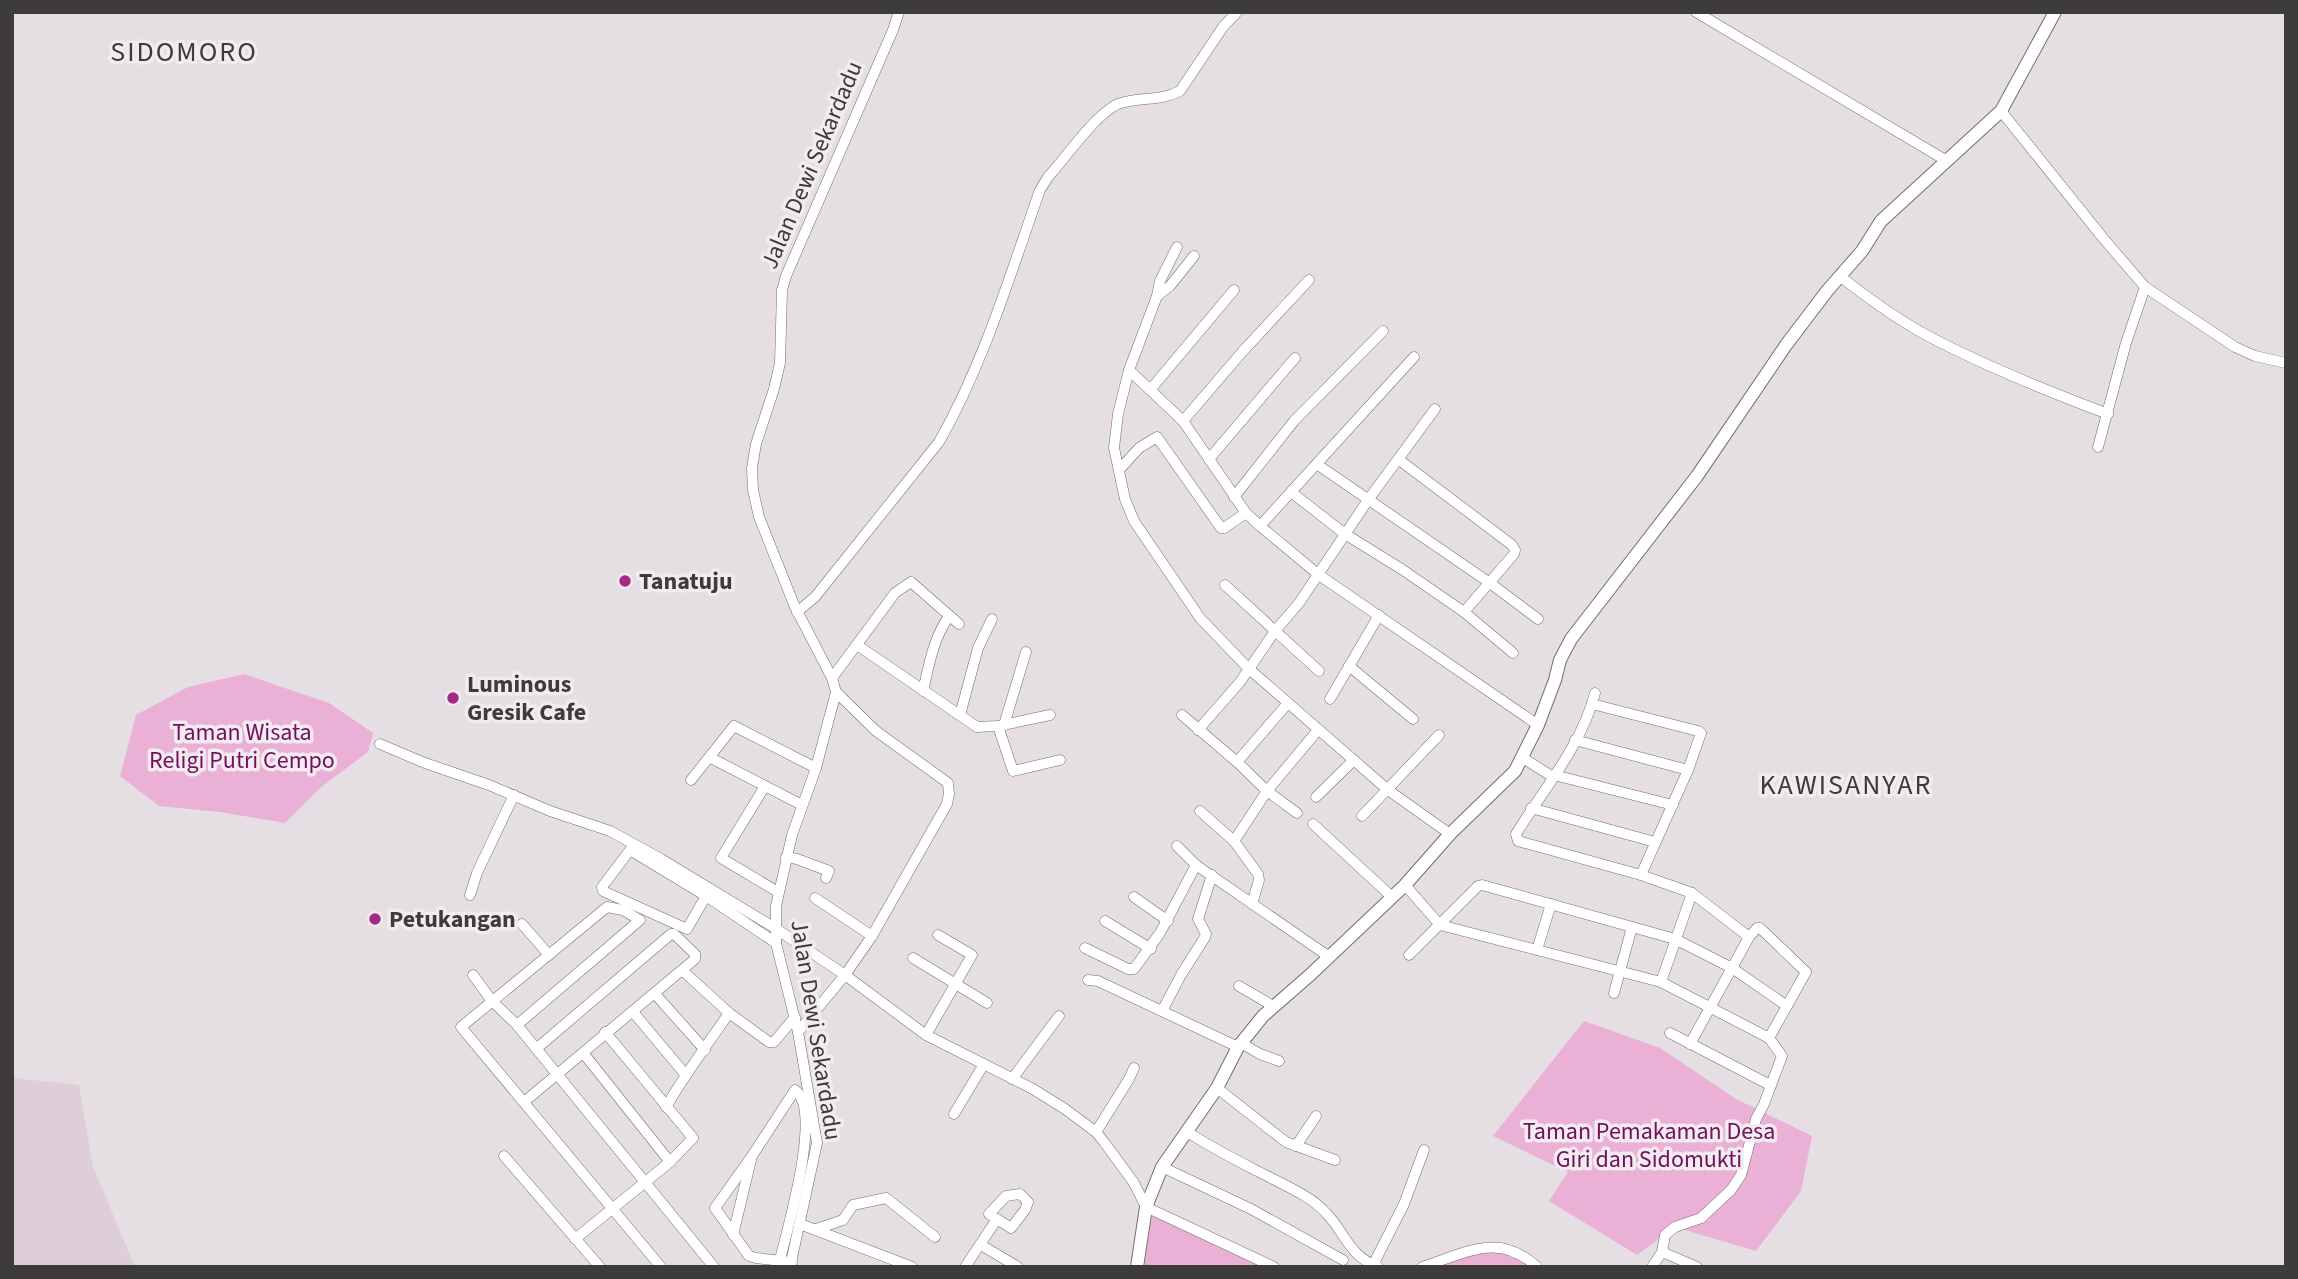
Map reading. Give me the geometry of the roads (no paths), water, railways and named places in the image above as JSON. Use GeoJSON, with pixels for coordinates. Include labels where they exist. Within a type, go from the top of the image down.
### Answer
{"type":"FeatureCollection","features":[{"type":"Feature","properties":{"kind":"street","name":"Jalan Dewi Sekardadu"},"geometry":{"type":"LineString","coordinates":[[791,1264],[817,1143],[799,1032],[776,943],[775,928],[778,892],[786,858],[816,768],[836,692],[832,678],[797,612],[759,517],[753,490],[752,468],[756,444],[780,363],[782,290],[786,276],[899,12]]}},
{"type":"Feature","properties":{"kind":"street"},"geometry":{"type":"LineString","coordinates":[[797,612],[815,597],[944,433],[1006,292],[1040,190],[1048,177],[1110,107],[1143,99],[1157,99],[1180,91],[1223,27],[1237,12]]}},
{"type":"Feature","properties":{"kind":"street"},"geometry":{"type":"LineString","coordinates":[[1696,12],[1947,161]]}},
{"type":"Feature","properties":{"kind":"street"},"geometry":{"type":"LineString","coordinates":[[1137,1267],[1146,1207],[1161,1167],[1217,1088],[1240,1045],[1273,1006],[1310,975],[1405,885],[1450,834],[1515,771],[1538,725],[1567,645],[1697,476],[1786,345],[1862,251],[1881,220],[2001,111],[2055,12]]}},
{"type":"Feature","properties":{"kind":"street"},"geometry":{"type":"LineString","coordinates":[[2001,111],[2103,239],[2145,287],[2235,346],[2255,356],[2285,362]]}},
{"type":"Feature","properties":{"kind":"street"},"geometry":{"type":"LineString","coordinates":[[1177,247],[1160,281],[1157,296],[1129,370],[1114,437],[1125,499],[1134,522],[1200,618],[1248,668],[1388,790],[1450,834]]}},
{"type":"Feature","properties":{"kind":"street"},"geometry":{"type":"LineString","coordinates":[[1157,296],[1164,293],[1194,256]]}},
{"type":"Feature","properties":{"kind":"street"},"geometry":{"type":"LineString","coordinates":[[1841,278],[1886,311],[1928,336],[2004,372],[2108,414]]}},
{"type":"Feature","properties":{"kind":"street"},"geometry":{"type":"LineString","coordinates":[[1183,421],[1309,280]]}},
{"type":"Feature","properties":{"kind":"street"},"geometry":{"type":"LineString","coordinates":[[2098,447],[2126,343],[2145,287]]}},
{"type":"Feature","properties":{"kind":"street"},"geometry":{"type":"LineString","coordinates":[[1150,390],[1234,290]]}},
{"type":"Feature","properties":{"kind":"street"},"geometry":{"type":"LineString","coordinates":[[1234,497],[1294,421],[1383,331]]}},
{"type":"Feature","properties":{"kind":"street"},"geometry":{"type":"LineString","coordinates":[[1260,526],[1415,357]]}},
{"type":"Feature","properties":{"kind":"street"},"geometry":{"type":"LineString","coordinates":[[1209,458],[1295,358]]}},
{"type":"Feature","properties":{"kind":"street"},"geometry":{"type":"LineString","coordinates":[[1129,370],[1183,421],[1234,497],[1260,526],[1320,575],[1538,725]]}},
{"type":"Feature","properties":{"kind":"street"},"geometry":{"type":"LineString","coordinates":[[1198,730],[1240,682],[1275,631],[1320,575],[1368,500],[1434,409]]}},
{"type":"Feature","properties":{"kind":"street"},"geometry":{"type":"LineString","coordinates":[[1119,470],[1139,448],[1157,437],[1221,528],[1246,513]]}},
{"type":"Feature","properties":{"kind":"street"},"geometry":{"type":"LineString","coordinates":[[1398,459],[1514,548],[1514,554],[1464,612]]}},
{"type":"Feature","properties":{"kind":"street"},"geometry":{"type":"LineString","coordinates":[[1318,465],[1538,619]]}},
{"type":"Feature","properties":{"kind":"street"},"geometry":{"type":"LineString","coordinates":[[1291,492],[1345,534],[1464,612],[1513,653]]}},
{"type":"Feature","properties":{"kind":"street"},"geometry":{"type":"LineString","coordinates":[[832,678],[895,593],[911,582],[959,624]]}},
{"type":"Feature","properties":{"kind":"street"},"geometry":{"type":"LineString","coordinates":[[1225,585],[1319,671]]}},
{"type":"Feature","properties":{"kind":"street"},"geometry":{"type":"LineString","coordinates":[[1330,699],[1379,615]]}},
{"type":"Feature","properties":{"kind":"street"},"geometry":{"type":"LineString","coordinates":[[923,691],[934,645],[949,616]]}},
{"type":"Feature","properties":{"kind":"street"},"geometry":{"type":"LineString","coordinates":[[960,715],[978,648],[992,620]]}},
{"type":"Feature","properties":{"kind":"street"},"geometry":{"type":"LineString","coordinates":[[857,645],[977,727],[1001,726],[1050,715]]}},
{"type":"Feature","properties":{"kind":"street"},"geometry":{"type":"LineString","coordinates":[[1027,652],[1001,726],[1013,771],[1060,760]]}},
{"type":"Feature","properties":{"kind":"street"},"geometry":{"type":"LineString","coordinates":[[1349,666],[1413,719]]}},
{"type":"Feature","properties":{"kind":"street"},"geometry":{"type":"LineString","coordinates":[[799,1032],[845,975],[872,936],[950,794],[947,783],[876,731],[836,692]]}},
{"type":"Feature","properties":{"kind":"street"},"geometry":{"type":"LineString","coordinates":[[1642,875],[1688,770],[1700,732],[1594,698],[1575,740],[1516,834],[1520,843],[1642,875],[1692,893],[1749,937]]}},
{"type":"Feature","properties":{"kind":"street"},"geometry":{"type":"LineString","coordinates":[[1237,762],[1288,703]]}},
{"type":"Feature","properties":{"kind":"street"},"geometry":{"type":"LineString","coordinates":[[1182,715],[1267,791],[1297,813]]}},
{"type":"Feature","properties":{"kind":"street"},"geometry":{"type":"LineString","coordinates":[[691,780],[732,728],[737,726],[816,768]]}},
{"type":"Feature","properties":{"kind":"street"},"geometry":{"type":"LineString","coordinates":[[1234,841],[1267,791],[1318,730]]}},
{"type":"Feature","properties":{"kind":"street"},"geometry":{"type":"LineString","coordinates":[[1362,816],[1438,734]]}},
{"type":"Feature","properties":{"kind":"street"},"geometry":{"type":"LineString","coordinates":[[1575,740],[1688,770]]}},
{"type":"Feature","properties":{"kind":"street"},"geometry":{"type":"LineString","coordinates":[[380,744],[622,838],[775,928],[845,975],[926,1035],[1065,1109],[1096,1132],[1135,1182],[1146,1207],[1274,1267]]}},
{"type":"Feature","properties":{"kind":"street"},"geometry":{"type":"LineString","coordinates":[[710,758],[802,805]]}},
{"type":"Feature","properties":{"kind":"street"},"geometry":{"type":"LineString","coordinates":[[1522,758],[1554,776],[1673,805]]}},
{"type":"Feature","properties":{"kind":"street"},"geometry":{"type":"LineString","coordinates":[[1316,797],[1354,760]]}},
{"type":"Feature","properties":{"kind":"street"},"geometry":{"type":"LineString","coordinates":[[765,786],[721,858],[778,892]]}},
{"type":"Feature","properties":{"kind":"street"},"geometry":{"type":"LineString","coordinates":[[470,895],[477,873],[514,795]]}},
{"type":"Feature","properties":{"kind":"street"},"geometry":{"type":"LineString","coordinates":[[1531,808],[1655,842]]}},
{"type":"Feature","properties":{"kind":"street"},"geometry":{"type":"LineString","coordinates":[[1200,811],[1234,841],[1258,874],[1259,880],[1252,904]]}},
{"type":"Feature","properties":{"kind":"street"},"geometry":{"type":"LineString","coordinates":[[1312,824],[1392,897]]}},
{"type":"Feature","properties":{"kind":"street"},"geometry":{"type":"LineString","coordinates":[[1177,846],[1196,865],[1328,956]]}},
{"type":"Feature","properties":{"kind":"street"},"geometry":{"type":"LineString","coordinates":[[706,896],[688,928],[684,929],[602,889],[630,850],[706,896],[776,943]]}},
{"type":"Feature","properties":{"kind":"street"},"geometry":{"type":"LineString","coordinates":[[786,858],[828,871],[826,878]]}},
{"type":"Feature","properties":{"kind":"street"},"geometry":{"type":"LineString","coordinates":[[1085,948],[1131,970],[1151,949],[1196,865]]}},
{"type":"Feature","properties":{"kind":"street"},"geometry":{"type":"LineString","coordinates":[[1162,1012],[1205,937],[1206,933],[1198,919],[1212,875]]}},
{"type":"Feature","properties":{"kind":"street"},"geometry":{"type":"LineString","coordinates":[[1405,885],[1440,925],[1661,982],[1769,1038],[1782,1056],[1756,1119],[1741,1175],[1723,1198],[1701,1218],[1675,1227],[1665,1235],[1662,1252],[1652,1267]]}},
{"type":"Feature","properties":{"kind":"street"},"geometry":{"type":"LineString","coordinates":[[1409,955],[1480,885],[1675,939],[1732,968],[1787,1006]]}},
{"type":"Feature","properties":{"kind":"street"},"geometry":{"type":"LineString","coordinates":[[1661,982],[1692,893]]}},
{"type":"Feature","properties":{"kind":"street"},"geometry":{"type":"LineString","coordinates":[[1134,897],[1168,920]]}},
{"type":"Feature","properties":{"kind":"street"},"geometry":{"type":"LineString","coordinates":[[815,898],[872,936]]}},
{"type":"Feature","properties":{"kind":"street"},"geometry":{"type":"LineString","coordinates":[[1537,950],[1551,904]]}},
{"type":"Feature","properties":{"kind":"street"},"geometry":{"type":"LineString","coordinates":[[517,1026],[641,921],[623,910],[607,907],[461,1027],[661,1267]]}},
{"type":"Feature","properties":{"kind":"street"},"geometry":{"type":"LineString","coordinates":[[1105,921],[1151,949]]}},
{"type":"Feature","properties":{"kind":"street"},"geometry":{"type":"LineString","coordinates":[[522,924],[549,955]]}},
{"type":"Feature","properties":{"kind":"street"},"geometry":{"type":"LineString","coordinates":[[1614,993],[1632,927]]}},
{"type":"Feature","properties":{"kind":"street"},"geometry":{"type":"LineString","coordinates":[[1690,1044],[1749,937],[1757,928],[1763,929],[1806,971],[1769,1038]]}},
{"type":"Feature","properties":{"kind":"street"},"geometry":{"type":"LineString","coordinates":[[524,1102],[584,1054],[605,1032],[683,971],[696,956],[671,934],[536,1049]]}},
{"type":"Feature","properties":{"kind":"street"},"geometry":{"type":"LineString","coordinates":[[926,1035],[972,955],[938,935]]}},
{"type":"Feature","properties":{"kind":"street"},"geometry":{"type":"LineString","coordinates":[[913,958],[987,1003]]}},
{"type":"Feature","properties":{"kind":"street"},"geometry":{"type":"LineString","coordinates":[[683,971],[729,1013],[772,1043],[795,1017]]}},
{"type":"Feature","properties":{"kind":"street"},"geometry":{"type":"LineString","coordinates":[[473,975],[646,1182],[713,1267]]}},
{"type":"Feature","properties":{"kind":"street"},"geometry":{"type":"LineString","coordinates":[[1088,980],[1098,981],[1162,1012],[1279,1061]]}},
{"type":"Feature","properties":{"kind":"street"},"geometry":{"type":"LineString","coordinates":[[1239,986],[1273,1006]]}},
{"type":"Feature","properties":{"kind":"street"},"geometry":{"type":"LineString","coordinates":[[655,994],[705,1050]]}},
{"type":"Feature","properties":{"kind":"street"},"geometry":{"type":"LineString","coordinates":[[633,1012],[685,1074]]}},
{"type":"Feature","properties":{"kind":"street"},"geometry":{"type":"LineString","coordinates":[[666,1107],[685,1074],[705,1050],[729,1013]]}},
{"type":"Feature","properties":{"kind":"street"},"geometry":{"type":"LineString","coordinates":[[1012,1079],[1059,1016]]}},
{"type":"Feature","properties":{"kind":"street"},"geometry":{"type":"LineString","coordinates":[[575,1239],[670,1162],[693,1138],[605,1032]]}},
{"type":"Feature","properties":{"kind":"street"},"geometry":{"type":"LineString","coordinates":[[1670,1033],[1770,1085]]}},
{"type":"Feature","properties":{"kind":"street"},"geometry":{"type":"LineString","coordinates":[[584,1054],[670,1162]]}},
{"type":"Feature","properties":{"kind":"street"},"geometry":{"type":"LineString","coordinates":[[954,1114],[984,1064]]}},
{"type":"Feature","properties":{"kind":"street"},"geometry":{"type":"LineString","coordinates":[[1096,1132],[1134,1068]]}},
{"type":"Feature","properties":{"kind":"street"},"geometry":{"type":"LineString","coordinates":[[1217,1088],[1286,1142],[1335,1160]]}},
{"type":"Feature","properties":{"kind":"street"},"geometry":{"type":"LineString","coordinates":[[780,1260],[807,1135],[801,1097],[795,1090],[715,1208],[752,1257],[791,1264]]}},
{"type":"Feature","properties":{"kind":"street"},"geometry":{"type":"LineString","coordinates":[[782,1110],[804,1117]]}},
{"type":"Feature","properties":{"kind":"street"},"geometry":{"type":"LineString","coordinates":[[1296,1146],[1316,1116]]}},
{"type":"Feature","properties":{"kind":"street"},"geometry":{"type":"LineString","coordinates":[[1186,1131],[1206,1145],[1310,1199],[1327,1213],[1344,1240],[1357,1254],[1375,1266],[1404,1203],[1424,1150]]}},
{"type":"Feature","properties":{"kind":"street"},"geometry":{"type":"LineString","coordinates":[[504,1156],[600,1267]]}},
{"type":"Feature","properties":{"kind":"street"},"geometry":{"type":"LineString","coordinates":[[733,1235],[752,1157]]}},
{"type":"Feature","properties":{"kind":"street"},"geometry":{"type":"LineString","coordinates":[[1161,1167],[1251,1209],[1343,1260]]}},
{"type":"Feature","properties":{"kind":"street"},"geometry":{"type":"LineString","coordinates":[[816,1229],[843,1220],[853,1205],[886,1198],[935,1237]]}},
{"type":"Feature","properties":{"kind":"street"},"geometry":{"type":"LineString","coordinates":[[965,1267],[998,1219]]}},
{"type":"Feature","properties":{"kind":"street"},"geometry":{"type":"LineString","coordinates":[[800,1224],[912,1267]]}},
{"type":"Feature","properties":{"kind":"street"},"geometry":{"type":"LineString","coordinates":[[981,1245],[1018,1267]]}},
{"type":"Feature","properties":{"kind":"street"},"geometry":{"type":"LineString","coordinates":[[1422,1267],[1486,1247],[1498,1246],[1526,1256],[1537,1267]]}},
{"type":"Feature","properties":{"kind":"street"},"geometry":{"type":"LineString","coordinates":[[1662,1252],[1697,1267]]}},
{"type":"Feature","properties":{"kind":"place","name":"Tanatuju"},"geometry":{"type":"Point","coordinates":[625,581]}},
{"type":"Feature","properties":{"kind":"place","name":"Luminous Gresik Cafe"},"geometry":{"type":"Point","coordinates":[453,698]}},
{"type":"Feature","properties":{"kind":"place","name":"Petukangan"},"geometry":{"type":"Point","coordinates":[375,919]}},
{"type":"Feature","properties":{"kind":"district","name":"SIDOMORO"},"geometry":{"type":"Point","coordinates":[184,52]}},
{"type":"Feature","properties":{"kind":"district","name":"KAWISANYAR"},"geometry":{"type":"Point","coordinates":[1846,785]}},
{"type":"Feature","properties":{"kind":"park label","name":"Taman Wisata Religi Putri Cempo"},"geometry":{"type":"Point","coordinates":[242,746]}},
{"type":"Feature","properties":{"kind":"park label","name":"Taman Pemakaman Desa Giri dan Sidomukti"},"geometry":{"type":"Point","coordinates":[1649,1145]}}]}
